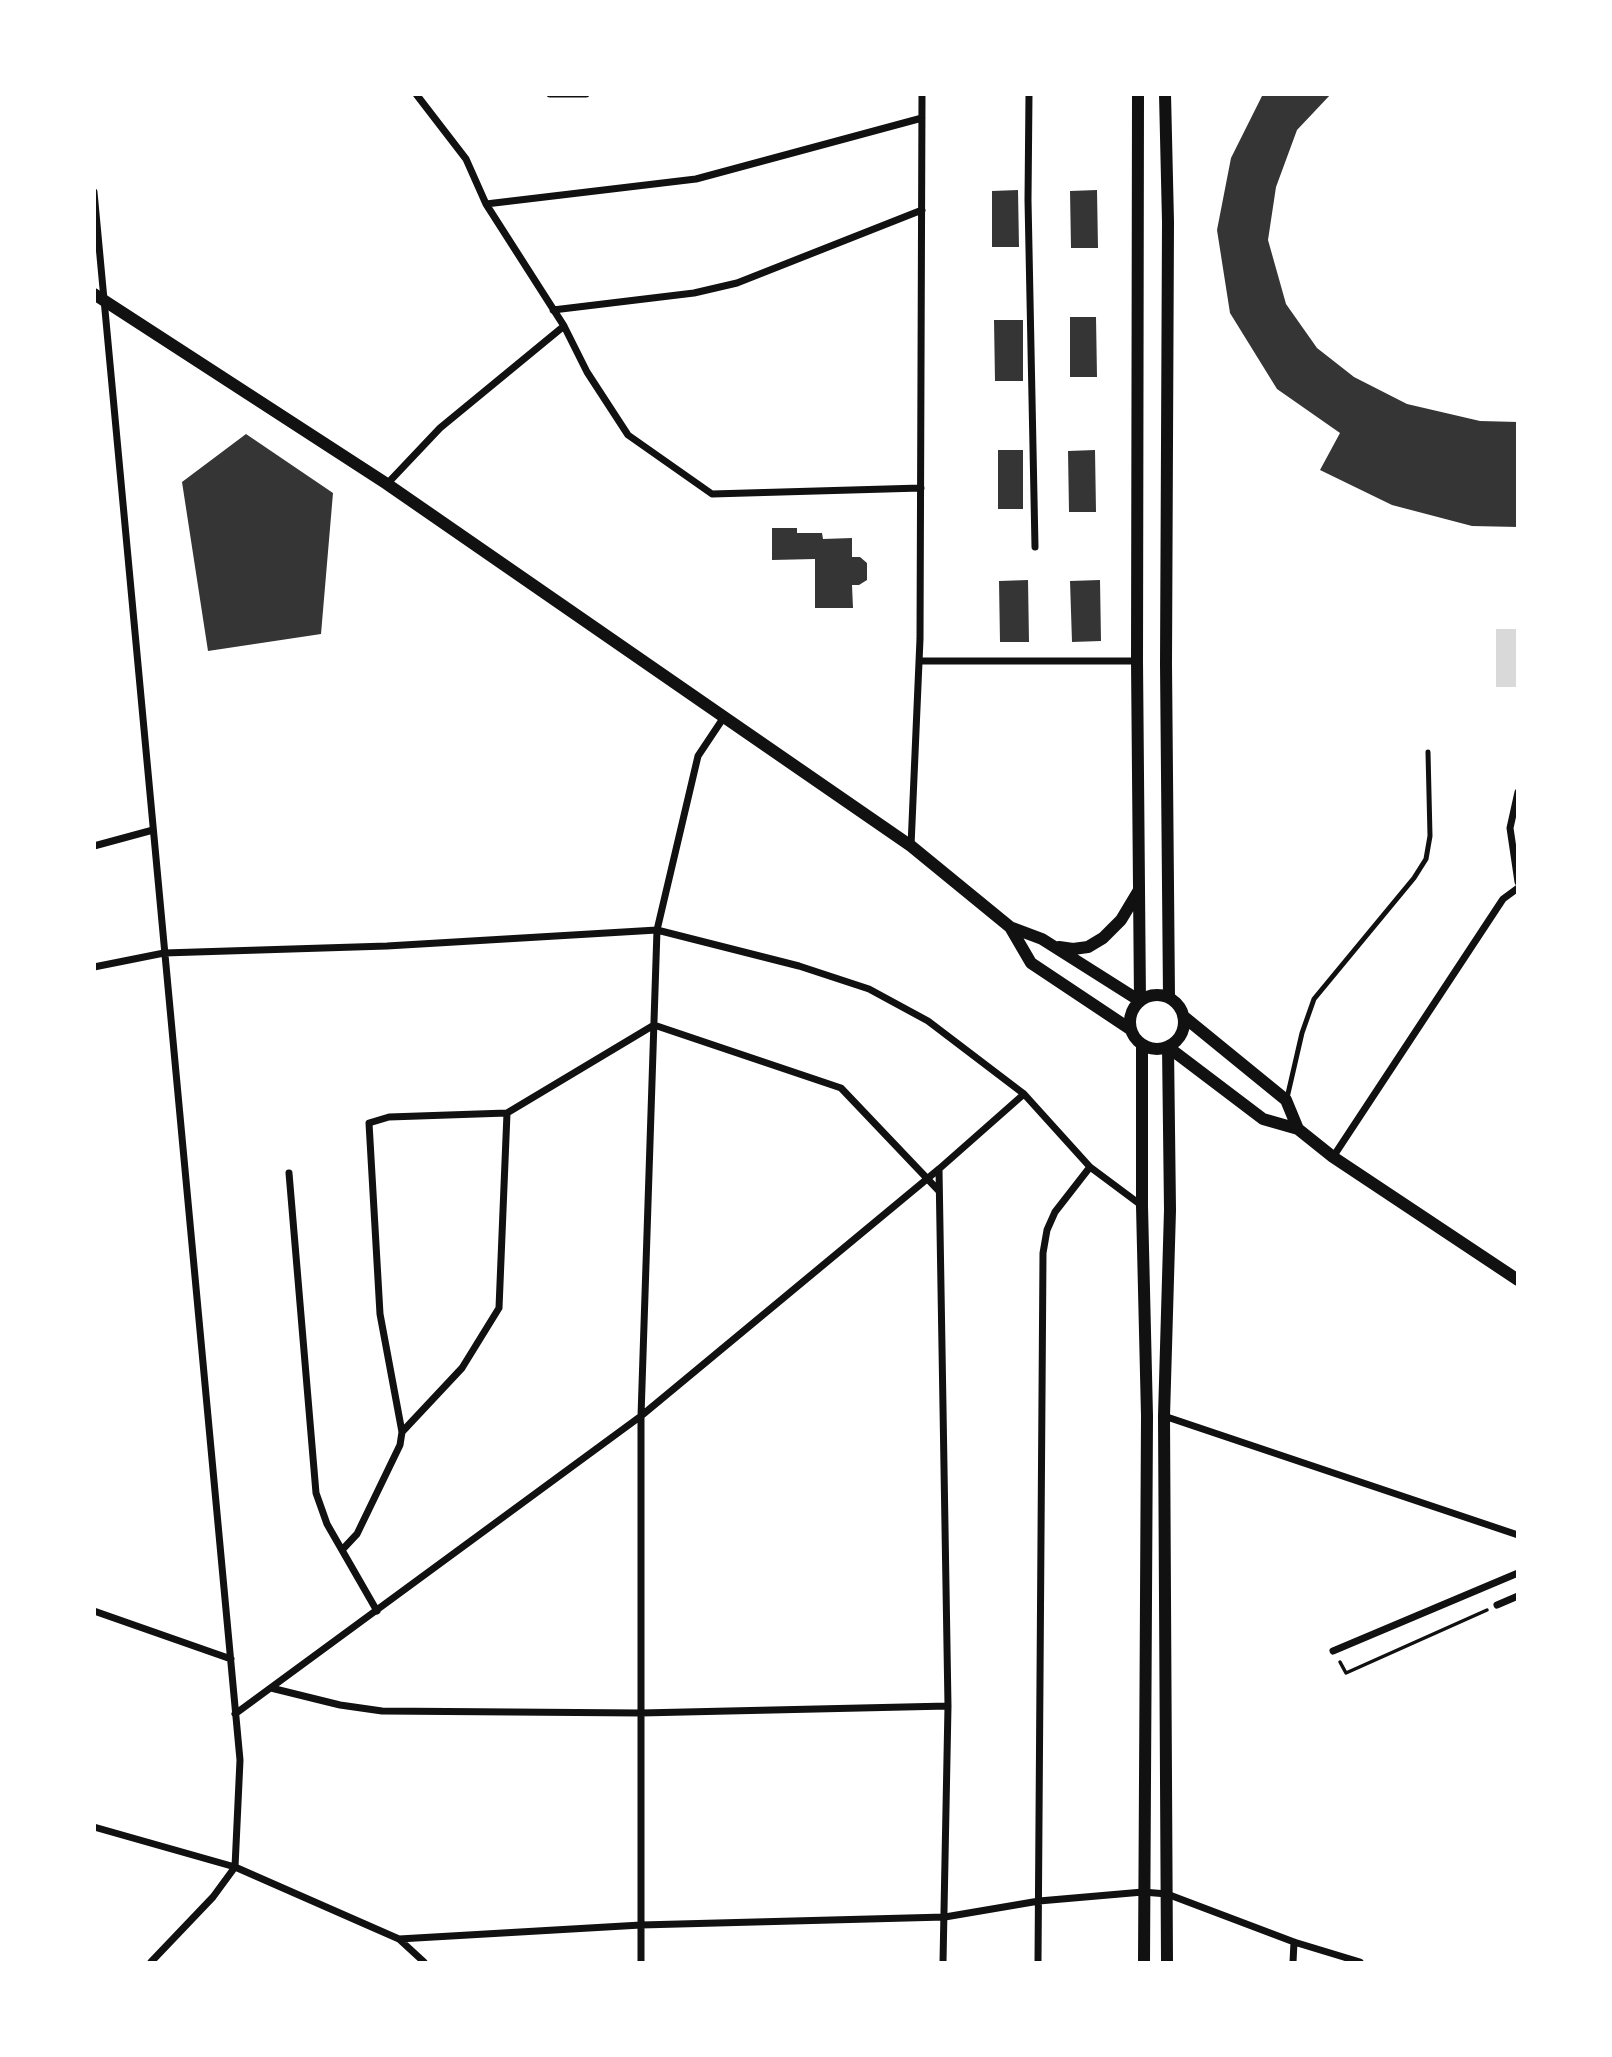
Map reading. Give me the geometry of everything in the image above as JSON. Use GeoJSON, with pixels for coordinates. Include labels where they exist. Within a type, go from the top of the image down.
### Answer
{"type":"FeatureCollection","features":[{"type":"Feature","properties":{"kind":"street"},"geometry":{"type":"LineString","coordinates":[[416,94],[467,159],[486,204],[564,326],[587,372],[628,435],[712,494],[921,488]]}},
{"type":"Feature","properties":{"kind":"street"},"geometry":{"type":"LineString","coordinates":[[550,94],[586,94]]}},
{"type":"Feature","properties":{"kind":"street"},"geometry":{"type":"LineString","coordinates":[[911,846],[919,661],[922,94]]}},
{"type":"Feature","properties":{"kind":"street"},"geometry":{"type":"LineString","coordinates":[[1029,94],[1028,200],[1035,547]]}},
{"type":"Feature","properties":{"kind":"street"},"geometry":{"type":"LineString","coordinates":[[1138,94],[1137,661],[1140,1001]]}},
{"type":"Feature","properties":{"kind":"street"},"geometry":{"type":"LineString","coordinates":[[1164,94],[1168,222],[1166,664],[1169,998]]}},
{"type":"Feature","properties":{"kind":"street"},"geometry":{"type":"LineString","coordinates":[[486,204],[696,179],[922,118]]}},
{"type":"Feature","properties":{"kind":"street"},"geometry":{"type":"LineString","coordinates":[[94,192],[99,297],[153,830],[240,1760],[236,1867],[213,1897],[151,1962]]}},
{"type":"Feature","properties":{"kind":"street"},"geometry":{"type":"LineString","coordinates":[[553,310],[694,293],[737,283],[922,210]]}},
{"type":"Feature","properties":{"kind":"street"},"geometry":{"type":"LineString","coordinates":[[99,297],[387,484],[911,846],[1010,927],[1052,945],[1140,1001]]}},
{"type":"Feature","properties":{"kind":"street"},"geometry":{"type":"LineString","coordinates":[[387,484],[440,428],[564,326]]}},
{"type":"Feature","properties":{"kind":"street"},"geometry":{"type":"LineString","coordinates":[[919,661],[1137,661]]}},
{"type":"Feature","properties":{"kind":"street"},"geometry":{"type":"LineString","coordinates":[[641,1962],[641,1416],[657,930],[698,756],[724,717]]}},
{"type":"Feature","properties":{"kind":"street"},"geometry":{"type":"LineString","coordinates":[[1517,792],[1510,828],[1517,882]]}},
{"type":"Feature","properties":{"kind":"street"},"geometry":{"type":"LineString","coordinates":[[94,846],[153,830]]}},
{"type":"Feature","properties":{"kind":"street"},"geometry":{"type":"LineString","coordinates":[[1333,1157],[1503,899],[1517,888]]}},
{"type":"Feature","properties":{"kind":"street"},"geometry":{"type":"LineString","coordinates":[[1052,945],[1073,949],[1088,947],[1103,938],[1121,920],[1139,890]]}},
{"type":"Feature","properties":{"kind":"street"},"geometry":{"type":"LineString","coordinates":[[1010,927],[1031,963],[1130,1029]]}},
{"type":"Feature","properties":{"kind":"street"},"geometry":{"type":"LineString","coordinates":[[94,967],[164,953],[387,946],[657,930],[799,966],[869,989],[928,1021],[1024,1094],[1090,1167],[1142,1206]]}},
{"type":"Feature","properties":{"kind":"street"},"geometry":{"type":"LineString","coordinates":[[1183,1016],[1184,1027],[1181,1035],[1168,1047],[1155,1050],[1142,1045],[1132,1036],[1130,1015],[1140,1001],[1152,995],[1169,998],[1176,1003],[1183,1016],[1286,1100],[1298,1129]]}},
{"type":"Feature","properties":{"kind":"street"},"geometry":{"type":"LineString","coordinates":[[342,1550],[357,1534],[400,1445],[402,1433],[380,1314],[369,1124],[389,1117],[507,1113],[654,1025],[841,1088],[939,1191]]}},
{"type":"Feature","properties":{"kind":"street"},"geometry":{"type":"LineString","coordinates":[[1142,1045],[1142,1206],[1147,1416],[1144,1962]]}},
{"type":"Feature","properties":{"kind":"street"},"geometry":{"type":"LineString","coordinates":[[1168,1047],[1263,1119],[1298,1129],[1333,1157],[1517,1280]]}},
{"type":"Feature","properties":{"kind":"street"},"geometry":{"type":"LineString","coordinates":[[1167,1962],[1164,1416],[1170,1210],[1168,1047]]}},
{"type":"Feature","properties":{"kind":"street"},"geometry":{"type":"LineString","coordinates":[[236,1714],[641,1416],[939,1169],[1024,1094]]}},
{"type":"Feature","properties":{"kind":"street"},"geometry":{"type":"LineString","coordinates":[[402,1433],[462,1368],[499,1308],[507,1113]]}},
{"type":"Feature","properties":{"kind":"street"},"geometry":{"type":"LineString","coordinates":[[1038,1962],[1043,1253],[1047,1230],[1055,1212],[1090,1167]]}},
{"type":"Feature","properties":{"kind":"street"},"geometry":{"type":"LineString","coordinates":[[939,1169],[948,1706],[943,1962]]}},
{"type":"Feature","properties":{"kind":"street"},"geometry":{"type":"LineString","coordinates":[[289,1173],[316,1493],[327,1524],[377,1611]]}},
{"type":"Feature","properties":{"kind":"street"},"geometry":{"type":"LineString","coordinates":[[1164,1416],[1517,1535]]}},
{"type":"Feature","properties":{"kind":"street"},"geometry":{"type":"LineString","coordinates":[[1333,1651],[1517,1573]]}},
{"type":"Feature","properties":{"kind":"street"},"geometry":{"type":"LineString","coordinates":[[1497,1605],[1517,1596]]}},
{"type":"Feature","properties":{"kind":"street"},"geometry":{"type":"LineString","coordinates":[[94,1611],[231,1660]]}},
{"type":"Feature","properties":{"kind":"street"},"geometry":{"type":"LineString","coordinates":[[271,1688],[340,1705],[382,1711],[641,1713],[948,1706]]}},
{"type":"Feature","properties":{"kind":"street"},"geometry":{"type":"LineString","coordinates":[[94,1827],[236,1867],[399,1939],[424,1962]]}},
{"type":"Feature","properties":{"kind":"street"},"geometry":{"type":"LineString","coordinates":[[399,1939],[641,1924],[945,1917],[1039,1901],[1143,1892],[1167,1894],[1293,1942],[1360,1962]]}},
{"type":"Feature","properties":{"kind":"street"},"geometry":{"type":"LineString","coordinates":[[1293,1942],[1293,1962]]}},
{"type":"Feature","properties":{"kind":"lane"},"geometry":{"type":"LineString","coordinates":[[1286,1100],[1302,1033],[1314,999],[1414,878],[1426,859],[1430,836],[1428,752]]}},
{"type":"Feature","properties":{"kind":"path"},"geometry":{"type":"LineString","coordinates":[[1333,1651],[1346,1673],[1497,1605]]}},
{"type":"Feature","properties":{"kind":"shaded area"},"geometry":{"type":"Polygon","coordinates":[[[1496,629],[1517,629],[1517,687],[1496,687],[1496,629]]]}},
{"type":"Feature","properties":{"kind":"building"},"geometry":{"type":"Polygon","coordinates":[[[1263,94],[1331,94],[1297,130],[1276,187],[1268,240],[1286,304],[1317,348],[1354,377],[1407,404],[1480,421],[1518,422],[1518,527],[1472,526],[1392,505],[1320,470],[1340,433],[1277,389],[1230,313],[1217,230],[1231,158],[1263,94]]]}},
{"type":"Feature","properties":{"kind":"building"},"geometry":{"type":"Polygon","coordinates":[[[1018,190],[1019,247],[992,247],[992,191],[1018,190]]]}},
{"type":"Feature","properties":{"kind":"building"},"geometry":{"type":"Polygon","coordinates":[[[1097,190],[1098,248],[1071,248],[1070,191],[1097,190]]]}},
{"type":"Feature","properties":{"kind":"building"},"geometry":{"type":"Polygon","coordinates":[[[1070,317],[1096,317],[1097,377],[1070,377],[1070,317]]]}},
{"type":"Feature","properties":{"kind":"building"},"geometry":{"type":"Polygon","coordinates":[[[994,320],[1023,320],[1023,381],[995,381],[994,320]]]}},
{"type":"Feature","properties":{"kind":"building"},"geometry":{"type":"Polygon","coordinates":[[[246,434],[333,493],[321,634],[208,651],[182,482],[246,434]]]}},
{"type":"Feature","properties":{"kind":"building"},"geometry":{"type":"Polygon","coordinates":[[[998,450],[1023,450],[1023,509],[998,509],[998,450]]]}},
{"type":"Feature","properties":{"kind":"building"},"geometry":{"type":"Polygon","coordinates":[[[1095,450],[1096,512],[1069,512],[1068,451],[1095,450]]]}},
{"type":"Feature","properties":{"kind":"building"},"geometry":{"type":"Polygon","coordinates":[[[772,528],[797,528],[797,533],[822,533],[823,539],[852,538],[852,557],[860,557],[867,563],[867,580],[859,585],[852,585],[853,608],[815,608],[815,559],[772,560],[772,528]]]}},
{"type":"Feature","properties":{"kind":"building"},"geometry":{"type":"Polygon","coordinates":[[[1028,580],[1029,642],[1000,642],[999,581],[1028,580]]]}},
{"type":"Feature","properties":{"kind":"building"},"geometry":{"type":"Polygon","coordinates":[[[1100,580],[1101,641],[1072,642],[1070,581],[1100,580]]]}}]}
